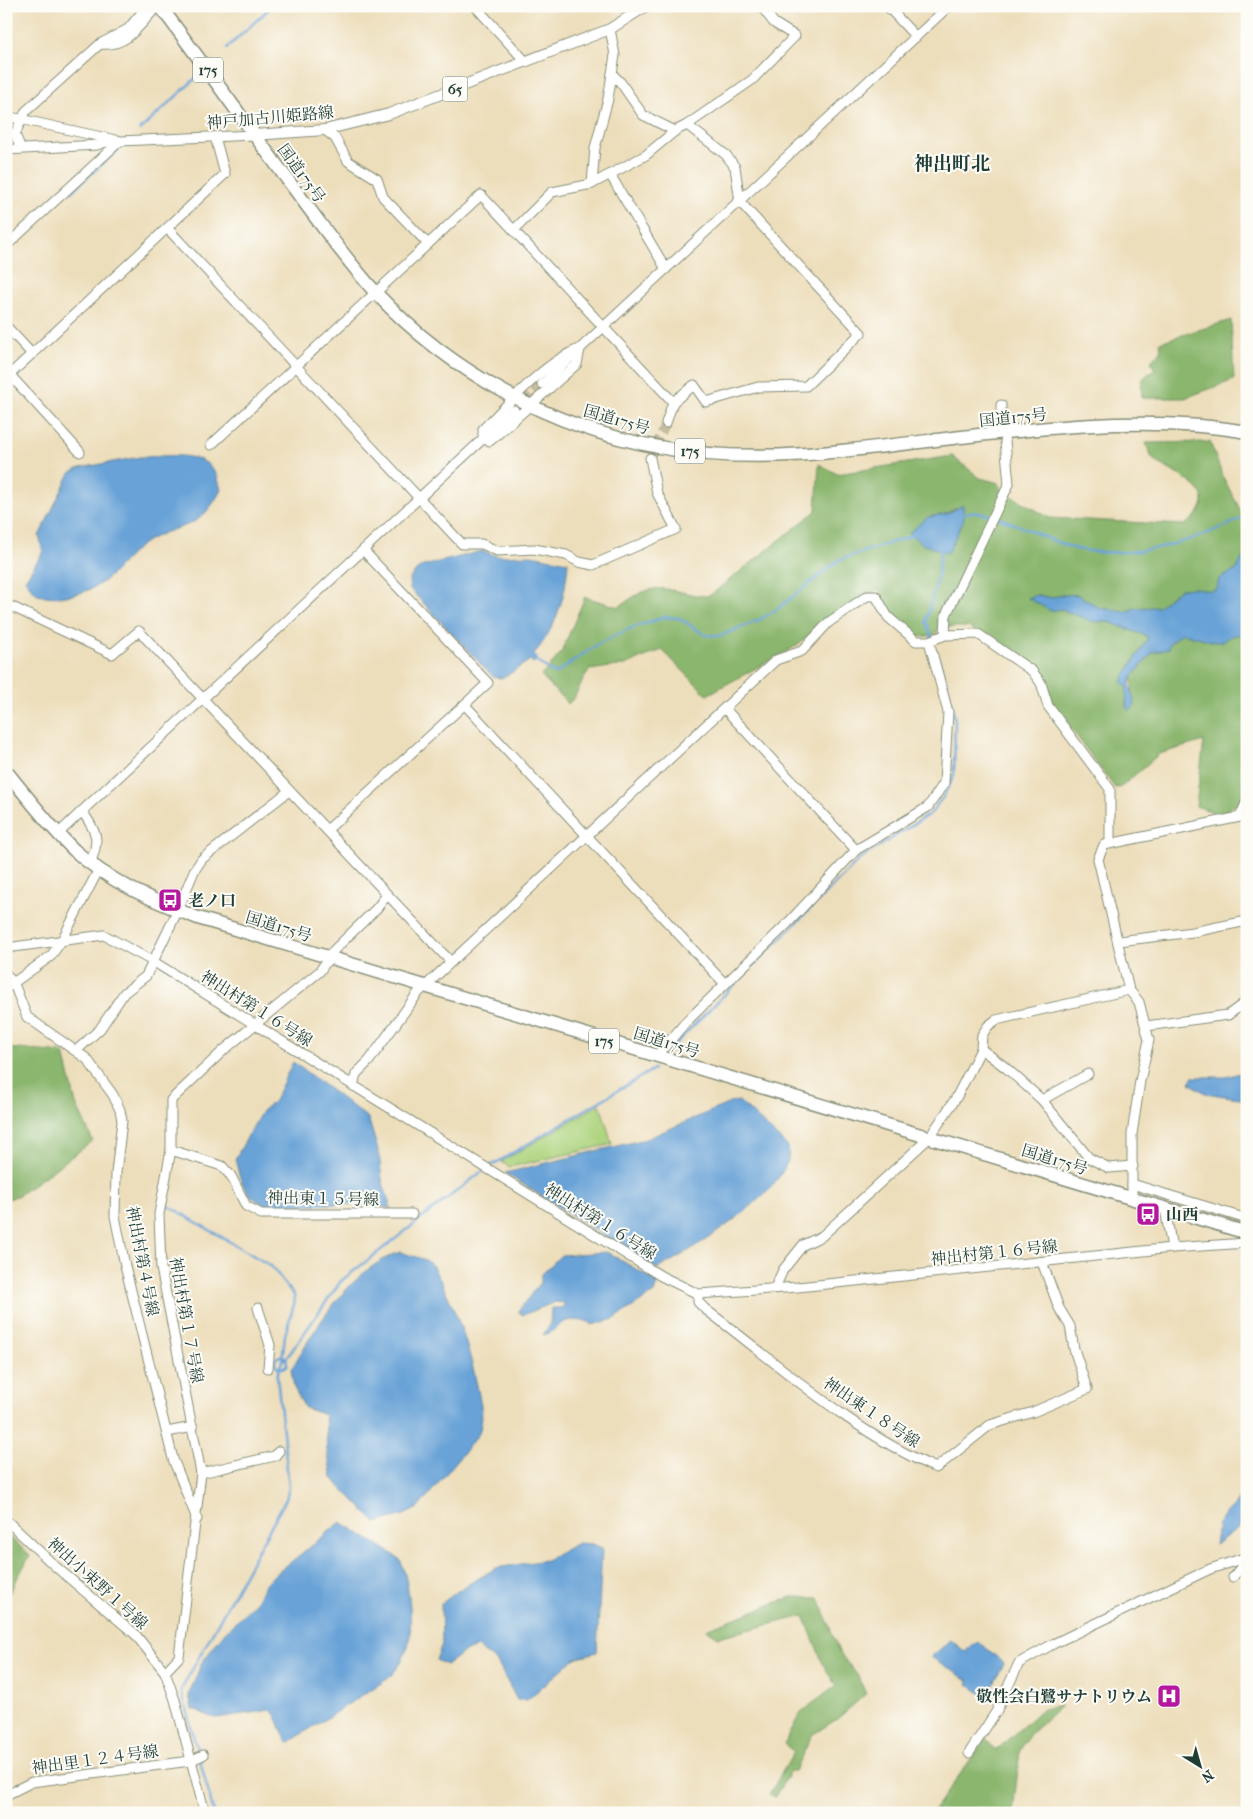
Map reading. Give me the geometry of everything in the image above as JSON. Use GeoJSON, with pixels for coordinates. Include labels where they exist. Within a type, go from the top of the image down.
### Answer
{"type":"FeatureCollection","features":[{"type":"Feature","properties":{"kind":"highway","name":"国道175号"},"geometry":{"type":"LineString","coordinates":[[153,8],[254,135],[329,236],[376,292],[436,349],[530,406],[576,425],[620,439],[662,448],[713,453],[779,454],[839,451],[1060,428],[1161,424],[1247,432]]}},
{"type":"Feature","properties":{"kind":"highway","name":"国道175号"},"geometry":{"type":"LineString","coordinates":[[6,772],[58,834],[95,866],[149,898],[178,910],[328,958],[1247,1233]]}},
{"type":"Feature","properties":{"kind":"main road","name":"神戸加古川姫路線"},"geometry":{"type":"LineString","coordinates":[[254,135],[325,130],[389,114],[610,28],[646,6]]}},
{"type":"Feature","properties":{"kind":"street"},"geometry":{"type":"LineString","coordinates":[[475,6],[526,62]]}},
{"type":"Feature","properties":{"kind":"street"},"geometry":{"type":"LineString","coordinates":[[514,230],[552,192],[592,184],[611,176],[646,155],[675,131],[687,125],[752,80],[795,36],[774,23],[761,6]]}},
{"type":"Feature","properties":{"kind":"street"},"geometry":{"type":"LineString","coordinates":[[887,6],[916,37]]}},
{"type":"Feature","properties":{"kind":"street"},"geometry":{"type":"LineString","coordinates":[[542,384],[949,6]]}},
{"type":"Feature","properties":{"kind":"street"},"geometry":{"type":"LineString","coordinates":[[6,149],[26,111],[100,44],[128,29],[153,8]]}},
{"type":"Feature","properties":{"kind":"street"},"geometry":{"type":"LineString","coordinates":[[592,184],[595,148],[608,99],[612,74],[614,55],[610,28]]}},
{"type":"Feature","properties":{"kind":"street"},"geometry":{"type":"LineString","coordinates":[[612,74],[621,83],[643,115],[675,131]]}},
{"type":"Feature","properties":{"kind":"street","name":"神戸加古川姫路線"},"geometry":{"type":"LineString","coordinates":[[6,116],[117,141]]}},
{"type":"Feature","properties":{"kind":"street"},"geometry":{"type":"LineString","coordinates":[[666,423],[673,402],[694,385],[706,402],[758,386],[806,386],[861,333],[740,202],[735,167],[726,155],[687,125]]}},
{"type":"Feature","properties":{"kind":"street"},"geometry":{"type":"LineString","coordinates":[[325,130],[335,138],[348,160],[377,178],[383,197],[428,244]]}},
{"type":"Feature","properties":{"kind":"street"},"geometry":{"type":"LineString","coordinates":[[15,134],[21,149]]}},
{"type":"Feature","properties":{"kind":"street","name":"神戸加古川姫路線"},"geometry":{"type":"LineString","coordinates":[[6,149],[97,145],[117,141],[254,135]]}},
{"type":"Feature","properties":{"kind":"street"},"geometry":{"type":"LineString","coordinates":[[80,452],[8,376],[225,174],[215,137]]}},
{"type":"Feature","properties":{"kind":"street"},"geometry":{"type":"LineString","coordinates":[[6,246],[117,141]]}},
{"type":"Feature","properties":{"kind":"street"},"geometry":{"type":"LineString","coordinates":[[611,176],[666,269]]}},
{"type":"Feature","properties":{"kind":"street"},"geometry":{"type":"LineString","coordinates":[[211,444],[481,195],[673,402]]}},
{"type":"Feature","properties":{"kind":"street"},"geometry":{"type":"LineString","coordinates":[[168,229],[462,544],[482,544],[498,551],[534,549],[566,555],[579,562],[592,565],[676,529],[657,493],[650,458]]}},
{"type":"Feature","properties":{"kind":"street"},"geometry":{"type":"LineString","coordinates":[[6,326],[32,354]]}},
{"type":"Feature","properties":{"kind":"street"},"geometry":{"type":"LineString","coordinates":[[483,439],[483,430],[515,397],[567,352],[580,349]]}},
{"type":"Feature","properties":{"kind":"street"},"geometry":{"type":"LineString","coordinates":[[483,439],[490,441],[577,364],[580,349]]}},
{"type":"Feature","properties":{"kind":"street"},"geometry":{"type":"LineString","coordinates":[[58,834],[514,410]]}},
{"type":"Feature","properties":{"kind":"street"},"geometry":{"type":"LineString","coordinates":[[945,634],[946,615],[1009,484],[1005,441]]}},
{"type":"Feature","properties":{"kind":"street"},"geometry":{"type":"LineString","coordinates":[[327,830],[488,683],[363,550]]}},
{"type":"Feature","properties":{"kind":"street"},"geometry":{"type":"LineString","coordinates":[[353,1086],[356,1074],[368,1061],[418,993],[588,837],[776,660],[802,651],[829,622],[867,596],[876,596],[888,617],[916,641],[929,641],[945,634],[978,634],[1032,671],[1042,683],[1048,706],[1110,789],[1110,844]]}},
{"type":"Feature","properties":{"kind":"street"},"geometry":{"type":"LineString","coordinates":[[6,604],[112,654],[139,631],[451,962]]}},
{"type":"Feature","properties":{"kind":"street"},"geometry":{"type":"LineString","coordinates":[[657,1056],[685,1023],[787,924],[856,850],[928,807],[944,783],[947,761],[948,712],[929,641]]}},
{"type":"Feature","properties":{"kind":"street"},"geometry":{"type":"LineString","coordinates":[[465,704],[725,984]]}},
{"type":"Feature","properties":{"kind":"street"},"geometry":{"type":"LineString","coordinates":[[725,709],[856,850]]}},
{"type":"Feature","properties":{"kind":"street"},"geometry":{"type":"LineString","coordinates":[[76,1050],[100,1029],[124,993],[146,976],[178,910],[194,871],[202,859],[289,791]]}},
{"type":"Feature","properties":{"kind":"street"},"geometry":{"type":"LineString","coordinates":[[1132,1199],[1132,1134],[1140,1081],[1150,1040],[1139,1002],[1129,990],[1098,859],[1104,845],[1240,817],[1247,801]]}},
{"type":"Feature","properties":{"kind":"street"},"geometry":{"type":"LineString","coordinates":[[10,986],[51,956],[62,940],[95,866],[97,849],[96,830],[82,812]]}},
{"type":"Feature","properties":{"kind":"street","name":"神出村第１７号線"},"geometry":{"type":"LineString","coordinates":[[165,1672],[179,1657],[201,1473],[161,1268],[159,1214],[171,1150],[171,1100],[224,1050],[320,971],[328,958],[387,895]]}},
{"type":"Feature","properties":{"kind":"street"},"geometry":{"type":"LineString","coordinates":[[1119,942],[1193,932],[1247,921]]}},
{"type":"Feature","properties":{"kind":"street","name":"神出村第１６号線"},"geometry":{"type":"LineString","coordinates":[[6,948],[104,935],[154,962],[661,1276],[698,1294],[1172,1248],[1247,1243]]}},
{"type":"Feature","properties":{"kind":"street","name":"神出村第４号線"},"geometry":{"type":"LineString","coordinates":[[6,974],[10,986],[27,1017],[87,1059],[113,1095],[120,1110],[122,1121],[116,1173],[115,1216],[125,1266],[173,1459],[197,1519]]}},
{"type":"Feature","properties":{"kind":"street"},"geometry":{"type":"LineString","coordinates":[[775,1288],[783,1270],[803,1245],[822,1236],[929,1138],[956,1098],[981,1049],[982,1035],[988,1026],[996,1020],[1129,990]]}},
{"type":"Feature","properties":{"kind":"street"},"geometry":{"type":"LineString","coordinates":[[1146,1026],[1228,1015],[1247,1000]]}},
{"type":"Feature","properties":{"kind":"street"},"geometry":{"type":"LineString","coordinates":[[981,1049],[1006,1067],[1042,1100],[1089,1158],[1109,1168],[1133,1166]]}},
{"type":"Feature","properties":{"kind":"street"},"geometry":{"type":"LineString","coordinates":[[1042,1100],[1088,1074]]}},
{"type":"Feature","properties":{"kind":"street","name":"神出東１５号線"},"geometry":{"type":"LineString","coordinates":[[171,1150],[222,1166],[231,1176],[246,1206],[261,1214],[412,1214]]}},
{"type":"Feature","properties":{"kind":"street"},"geometry":{"type":"LineString","coordinates":[[1132,1184],[1247,1219]]}},
{"type":"Feature","properties":{"kind":"street"},"geometry":{"type":"LineString","coordinates":[[1165,1209],[1172,1248]]}},
{"type":"Feature","properties":{"kind":"street","name":"神出東１８号線"},"geometry":{"type":"LineString","coordinates":[[698,1294],[698,1302],[705,1309],[838,1410],[906,1455],[936,1468],[990,1425],[1033,1412],[1087,1389],[1074,1349],[1070,1326],[1059,1308],[1042,1262]]}},
{"type":"Feature","properties":{"kind":"street"},"geometry":{"type":"LineString","coordinates":[[258,1308],[270,1345],[268,1368]]}},
{"type":"Feature","properties":{"kind":"street"},"geometry":{"type":"LineString","coordinates":[[167,1432],[193,1427]]}},
{"type":"Feature","properties":{"kind":"street"},"geometry":{"type":"LineString","coordinates":[[201,1473],[275,1456],[279,1451]]}},
{"type":"Feature","properties":{"kind":"street","name":"神出小束野１号線"},"geometry":{"type":"LineString","coordinates":[[6,1520],[56,1567],[135,1634],[165,1672]]}},
{"type":"Feature","properties":{"kind":"street"},"geometry":{"type":"LineString","coordinates":[[1233,1577],[1247,1559]]}},
{"type":"Feature","properties":{"kind":"street"},"geometry":{"type":"LineString","coordinates":[[969,1753],[996,1712],[1019,1663],[1053,1644],[1210,1569],[1247,1559]]}},
{"type":"Feature","properties":{"kind":"street"},"geometry":{"type":"LineString","coordinates":[[165,1672],[175,1700],[204,1813]]}},
{"type":"Feature","properties":{"kind":"street","name":"神出里１２４号線"},"geometry":{"type":"LineString","coordinates":[[6,1794],[32,1782],[190,1760],[203,1755]]}},
{"type":"Feature","properties":{"kind":"green space"},"geometry":{"type":"Polygon","coordinates":[[[1231,320],[1234,380],[1185,398],[1142,398],[1142,381],[1155,370],[1151,361],[1161,351],[1160,342],[1231,320]]]}},
{"type":"Feature","properties":{"kind":"green space"},"geometry":{"type":"Polygon","coordinates":[[[1210,442],[1223,477],[1245,519],[1247,518],[1247,556],[1242,559],[1236,570],[1220,579],[1217,588],[1211,592],[1196,588],[1172,594],[1163,605],[1158,607],[1135,608],[1126,612],[1100,608],[1078,595],[1061,595],[1052,598],[1037,595],[1091,621],[1109,622],[1147,636],[1148,638],[1130,667],[1126,706],[1133,690],[1132,677],[1153,652],[1162,651],[1182,633],[1216,642],[1237,634],[1247,637],[1247,773],[1241,800],[1221,815],[1196,806],[1204,741],[1159,754],[1121,787],[1115,788],[1053,704],[1045,679],[1008,651],[968,627],[940,627],[935,635],[920,637],[888,610],[878,589],[825,620],[798,645],[707,695],[662,650],[625,665],[589,670],[568,704],[541,676],[561,653],[585,597],[619,607],[635,596],[654,589],[701,596],[712,594],[816,511],[819,464],[837,474],[952,456],[980,478],[999,483],[1003,491],[1050,518],[1185,525],[1201,508],[1203,500],[1201,493],[1187,480],[1154,460],[1146,443],[1210,442]],[[956,507],[946,514],[928,517],[922,544],[956,507]]]}},
{"type":"Feature","properties":{"kind":"green space"},"geometry":{"type":"Polygon","coordinates":[[[6,1048],[64,1053],[76,1104],[93,1141],[19,1195],[6,1200],[6,1048]]]}},
{"type":"Feature","properties":{"kind":"green space"},"geometry":{"type":"Polygon","coordinates":[[[600,1104],[612,1144],[510,1167],[501,1162],[600,1104]]]}},
{"type":"Feature","properties":{"kind":"green space"},"geometry":{"type":"Polygon","coordinates":[[[6,1534],[30,1555],[6,1599],[6,1534]]]}},
{"type":"Feature","properties":{"kind":"green space"},"geometry":{"type":"Polygon","coordinates":[[[791,1597],[819,1598],[839,1652],[858,1676],[866,1694],[837,1719],[812,1735],[795,1771],[790,1771],[774,1798],[769,1795],[794,1752],[784,1744],[801,1712],[836,1686],[824,1666],[804,1616],[718,1637],[706,1629],[791,1597]]]}},
{"type":"Feature","properties":{"kind":"green space"},"geometry":{"type":"Polygon","coordinates":[[[1061,1706],[1030,1734],[1020,1750],[1013,1813],[932,1813],[986,1738],[995,1751],[1042,1709],[1061,1706]]]}},
{"type":"Feature","properties":{"kind":"water"},"geometry":{"type":"Polygon","coordinates":[[[178,456],[205,462],[214,470],[221,490],[204,514],[188,525],[159,535],[146,542],[97,586],[72,595],[54,597],[36,593],[25,580],[43,552],[39,536],[70,473],[80,468],[140,457],[178,456]]]}},
{"type":"Feature","properties":{"kind":"water"},"geometry":{"type":"Polygon","coordinates":[[[963,505],[964,519],[948,553],[922,544],[909,533],[928,517],[946,514],[963,505]]]}},
{"type":"Feature","properties":{"kind":"water"},"geometry":{"type":"Polygon","coordinates":[[[482,551],[497,556],[531,555],[568,562],[562,599],[554,622],[534,654],[537,660],[533,663],[530,660],[502,678],[493,677],[410,589],[409,579],[420,567],[482,551]]]}},
{"type":"Feature","properties":{"kind":"water"},"geometry":{"type":"Polygon","coordinates":[[[1247,556],[1247,637],[1235,635],[1225,641],[1216,642],[1182,633],[1169,643],[1168,649],[1153,652],[1132,677],[1130,684],[1135,705],[1129,711],[1126,706],[1127,687],[1122,681],[1148,638],[1147,636],[1109,622],[1091,621],[1061,609],[1051,611],[1028,598],[1037,595],[1052,598],[1061,595],[1078,595],[1100,608],[1126,612],[1135,608],[1158,607],[1180,589],[1196,588],[1211,591],[1217,588],[1219,579],[1236,570],[1242,559],[1247,556]]]}},
{"type":"Feature","properties":{"kind":"water"},"geometry":{"type":"Polygon","coordinates":[[[293,1062],[368,1118],[379,1153],[382,1180],[391,1208],[341,1204],[267,1206],[259,1202],[244,1187],[235,1159],[262,1111],[274,1101],[293,1062]]]}},
{"type":"Feature","properties":{"kind":"water"},"geometry":{"type":"Polygon","coordinates":[[[1247,1071],[1247,1103],[1238,1098],[1205,1093],[1190,1083],[1192,1077],[1226,1077],[1247,1071]]]}},
{"type":"Feature","properties":{"kind":"water"},"geometry":{"type":"Polygon","coordinates":[[[739,1101],[788,1147],[787,1163],[777,1180],[760,1199],[738,1217],[692,1249],[657,1269],[505,1173],[646,1139],[732,1102],[739,1101]]]}},
{"type":"Feature","properties":{"kind":"water"},"geometry":{"type":"Polygon","coordinates":[[[400,1252],[426,1260],[432,1265],[448,1295],[470,1357],[482,1412],[478,1435],[418,1508],[404,1515],[376,1523],[332,1478],[327,1450],[325,1415],[305,1408],[294,1388],[291,1370],[311,1336],[336,1301],[366,1271],[400,1252]]]}},
{"type":"Feature","properties":{"kind":"water"},"geometry":{"type":"Polygon","coordinates":[[[607,1252],[658,1282],[654,1293],[614,1319],[592,1325],[590,1322],[569,1321],[562,1323],[543,1335],[550,1325],[551,1308],[562,1308],[565,1303],[555,1302],[523,1315],[518,1311],[541,1282],[541,1275],[561,1255],[607,1252]]]}},
{"type":"Feature","properties":{"kind":"water"},"geometry":{"type":"Polygon","coordinates":[[[1247,1488],[1247,1521],[1215,1545],[1218,1524],[1247,1488]]]}},
{"type":"Feature","properties":{"kind":"water"},"geometry":{"type":"Polygon","coordinates":[[[341,1522],[399,1558],[403,1566],[408,1588],[411,1627],[408,1646],[403,1659],[395,1671],[389,1678],[288,1743],[271,1710],[216,1718],[192,1709],[189,1694],[202,1662],[225,1632],[255,1603],[267,1581],[341,1522]]]}},
{"type":"Feature","properties":{"kind":"water"},"geometry":{"type":"Polygon","coordinates":[[[578,1543],[592,1544],[602,1548],[597,1652],[575,1658],[527,1700],[517,1700],[497,1662],[477,1647],[464,1652],[446,1665],[436,1660],[442,1644],[441,1604],[459,1590],[496,1568],[546,1560],[578,1543]]]}},
{"type":"Feature","properties":{"kind":"water"},"geometry":{"type":"Polygon","coordinates":[[[951,1640],[965,1652],[972,1645],[979,1642],[1004,1663],[987,1698],[968,1684],[969,1681],[931,1657],[951,1640]]]}},
{"type":"Feature","properties":{"kind":"waterway"},"geometry":{"type":"LineString","coordinates":[[227,48],[272,6]]}},
{"type":"Feature","properties":{"kind":"waterway"},"geometry":{"type":"LineString","coordinates":[[140,130],[196,78]]}},
{"type":"Feature","properties":{"kind":"waterway"},"geometry":{"type":"LineString","coordinates":[[70,193],[118,150]]}},
{"type":"Feature","properties":{"kind":"waterway"},"geometry":{"type":"LineString","coordinates":[[962,515],[972,513],[985,514],[1018,525],[1066,546],[1099,552],[1142,550],[1186,541],[1247,516]]}},
{"type":"Feature","properties":{"kind":"waterway"},"geometry":{"type":"LineString","coordinates":[[534,659],[555,674],[598,644],[631,628],[665,617],[679,618],[705,635],[720,636],[759,620],[776,610],[839,560],[914,535]]}},
{"type":"Feature","properties":{"kind":"waterway"},"geometry":{"type":"LineString","coordinates":[[932,638],[926,621],[937,580],[941,549]]}},
{"type":"Feature","properties":{"kind":"waterway"},"geometry":{"type":"LineString","coordinates":[[666,1053],[861,858],[931,813],[943,797],[954,776],[955,720],[947,685],[937,655]]}},
{"type":"Feature","properties":{"kind":"waterway"},"geometry":{"type":"LineString","coordinates":[[489,1167],[654,1069]]}},
{"type":"Feature","properties":{"kind":"waterway"},"geometry":{"type":"LineString","coordinates":[[214,1813],[181,1690],[286,1499],[289,1487],[277,1376],[282,1361],[288,1356],[341,1281],[484,1170]]}},
{"type":"Feature","properties":{"kind":"waterway"},"geometry":{"type":"LineString","coordinates":[[167,1205],[271,1266],[294,1295],[295,1301],[285,1335],[282,1360]]}},
{"type":"Feature","properties":{"kind":"waterway"},"geometry":{"type":"LineString","coordinates":[[281,1356],[287,1362],[281,1368],[275,1362],[281,1356]]}},
{"type":"Feature","properties":{"kind":"tunnel"},"geometry":{"type":"LineString","coordinates":[[514,410],[542,384]]}},
{"type":"Feature","properties":{"kind":"tunnel"},"geometry":{"type":"LineString","coordinates":[[1001,411],[1004,436]]}},
{"type":"Feature","properties":{"kind":"tunnel"},"geometry":{"type":"LineString","coordinates":[[650,458],[666,423]]}},
{"type":"Feature","properties":{"kind":"place","name":"老ノ口"},"geometry":{"type":"Point","coordinates":[170,900]}},
{"type":"Feature","properties":{"kind":"place","name":"山西"},"geometry":{"type":"Point","coordinates":[1148,1214]}},
{"type":"Feature","properties":{"kind":"place","name":"敬性会白鷺サナトリウム"},"geometry":{"type":"Point","coordinates":[1169,1696]}},
{"type":"Feature","properties":{"kind":"district","name":"神出町北"},"geometry":{"type":"Point","coordinates":[952,163]}}]}
